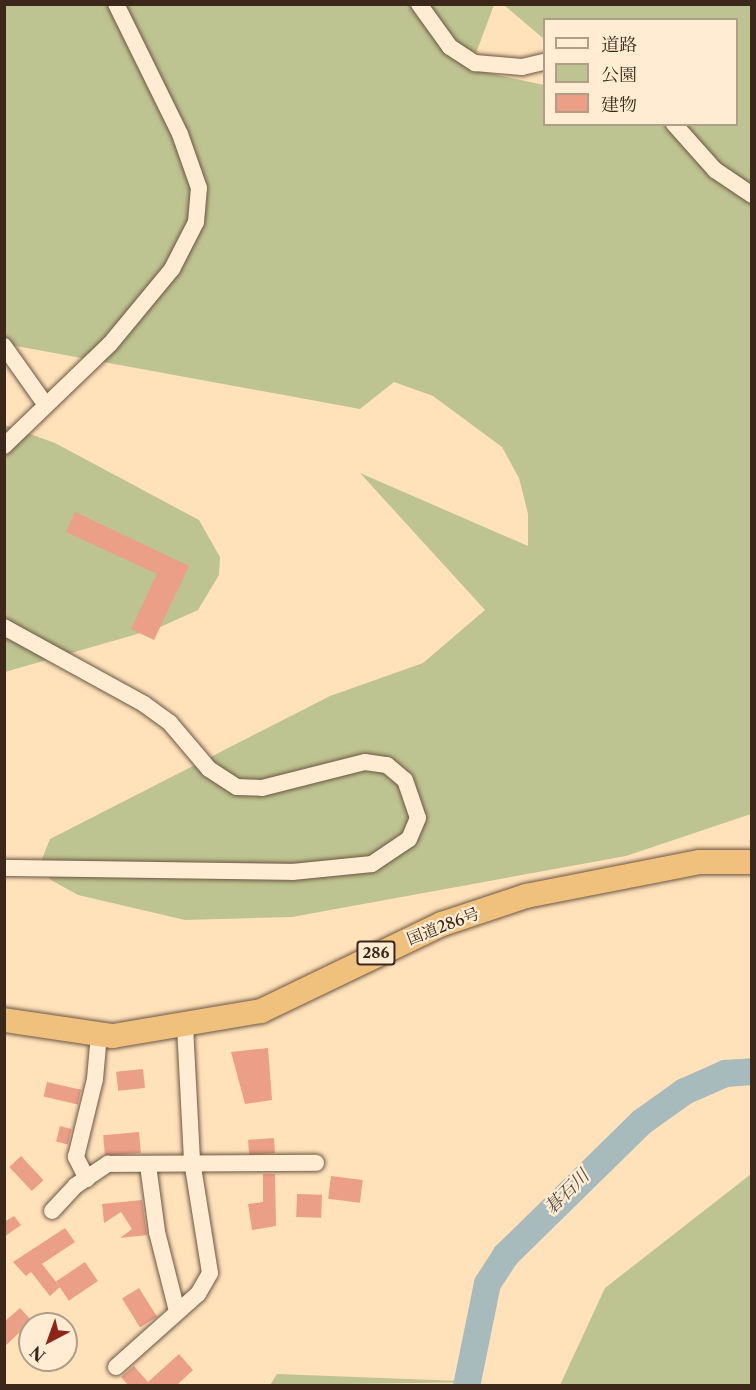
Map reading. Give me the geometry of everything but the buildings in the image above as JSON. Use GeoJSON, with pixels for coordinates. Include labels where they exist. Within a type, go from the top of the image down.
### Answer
{"type":"FeatureCollection","features":[{"type":"Feature","properties":{"kind":"highway","name":"国道286号"},"geometry":{"type":"LineString","coordinates":[[4,1020],[99,1034],[185,1027],[261,1011],[441,924],[526,896],[699,862],[752,862]]}},
{"type":"Feature","properties":{"kind":"street"},"geometry":{"type":"LineString","coordinates":[[4,446],[130,319],[172,269],[196,222],[199,188],[180,134],[116,4]]}},
{"type":"Feature","properties":{"kind":"street"},"geometry":{"type":"LineString","coordinates":[[419,4],[450,47],[475,63],[522,67],[543,62]]}},
{"type":"Feature","properties":{"kind":"street"},"geometry":{"type":"LineString","coordinates":[[676,126],[715,170],[752,195]]}},
{"type":"Feature","properties":{"kind":"street"},"geometry":{"type":"LineString","coordinates":[[4,346],[45,404]]}},
{"type":"Feature","properties":{"kind":"street"},"geometry":{"type":"LineString","coordinates":[[4,627],[144,704],[170,723],[209,769],[237,787],[262,788],[365,762],[387,765],[405,780],[418,818],[409,839],[361,865],[292,872],[4,868]]}},
{"type":"Feature","properties":{"kind":"street"},"geometry":{"type":"LineString","coordinates":[[116,1367],[198,1294],[210,1273],[192,1160],[185,1027]]}},
{"type":"Feature","properties":{"kind":"street"},"geometry":{"type":"LineString","coordinates":[[87,1179],[76,1157],[95,1079],[99,1034]]}},
{"type":"Feature","properties":{"kind":"street"},"geometry":{"type":"LineString","coordinates":[[52,1211],[87,1179],[108,1164],[148,1165],[192,1160],[316,1163]]}},
{"type":"Feature","properties":{"kind":"street"},"geometry":{"type":"LineString","coordinates":[[148,1165],[157,1232],[177,1311]]}},
{"type":"Feature","properties":{"kind":"green space"},"geometry":{"type":"Polygon","coordinates":[[[4,5],[494,5],[470,69],[543,85],[543,126],[738,126],[738,18],[543,18],[543,38],[504,5],[751,5],[751,814],[626,856],[292,917],[185,920],[78,895],[51,880],[39,866],[50,839],[330,696],[423,663],[485,610],[360,473],[528,546],[528,514],[519,478],[502,447],[433,396],[394,382],[360,409],[5,344],[4,5]]]}},
{"type":"Feature","properties":{"kind":"green space"},"geometry":{"type":"Polygon","coordinates":[[[5,425],[55,443],[199,520],[220,557],[219,575],[198,610],[158,628],[5,672],[5,425]]]}},
{"type":"Feature","properties":{"kind":"green space"},"geometry":{"type":"Polygon","coordinates":[[[751,1174],[751,1385],[560,1385],[605,1288],[751,1174]]]}},
{"type":"Feature","properties":{"kind":"green space"},"geometry":{"type":"Polygon","coordinates":[[[277,1374],[486,1382],[270,1385],[277,1374]]]}},
{"type":"Feature","properties":{"kind":"waterway","name":"碁石川"},"geometry":{"type":"LineString","coordinates":[[466,1386],[487,1283],[505,1255],[642,1121],[684,1091],[725,1073],[752,1071]]}}]}
